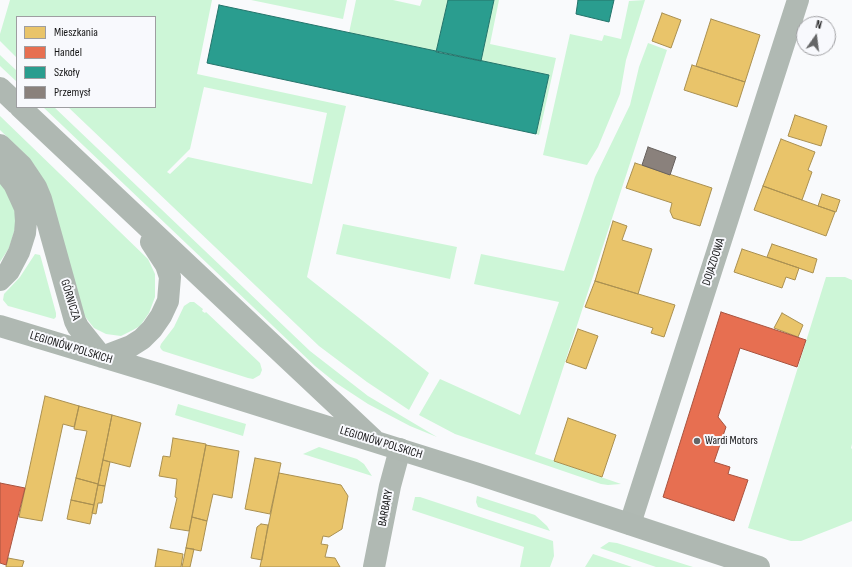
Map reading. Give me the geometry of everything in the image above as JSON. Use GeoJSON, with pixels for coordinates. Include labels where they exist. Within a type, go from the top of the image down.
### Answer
{"type":"FeatureCollection","features":[{"type":"Feature","properties":{"kind":"street","name":"DOJAZDOWA"},"geometry":{"type":"LineString","coordinates":[[630,524],[798,0]]}},
{"type":"Feature","properties":{"kind":"street"},"geometry":{"type":"LineString","coordinates":[[0,88],[16,103]]}},
{"type":"Feature","properties":{"kind":"street"},"geometry":{"type":"LineString","coordinates":[[21,108],[377,442]]}},
{"type":"Feature","properties":{"kind":"street","name":"GÓRNICZA"},"geometry":{"type":"LineString","coordinates":[[0,145],[22,166],[36,187],[41,199],[75,321],[78,327],[102,357]]}},
{"type":"Feature","properties":{"kind":"street"},"geometry":{"type":"LineString","coordinates":[[0,166],[14,184],[25,208],[26,221],[25,233],[19,252],[9,270],[0,280]]}},
{"type":"Feature","properties":{"kind":"street"},"geometry":{"type":"LineString","coordinates":[[102,357],[131,346],[142,339],[152,329],[161,316],[168,301],[170,277],[166,265],[122,203]]}},
{"type":"Feature","properties":{"kind":"street","name":"LEGIONÓW POLSKICH"},"geometry":{"type":"LineString","coordinates":[[0,326],[400,449],[759,567]]}},
{"type":"Feature","properties":{"kind":"street","name":"BARBARY"},"geometry":{"type":"LineString","coordinates":[[374,567],[390,486],[400,449]]}},
{"type":"Feature","properties":{"kind":"green space"},"geometry":{"type":"Polygon","coordinates":[[[10,0],[212,0],[197,74],[346,106],[307,277],[429,373],[409,410],[367,382],[319,346],[69,108],[156,108],[156,16],[16,16],[16,57],[0,41],[0,34],[10,0]],[[204,87],[190,149],[167,172],[170,174],[188,157],[312,184],[327,113],[204,87]]]}},
{"type":"Feature","properties":{"kind":"green space"},"geometry":{"type":"Polygon","coordinates":[[[251,0],[347,0],[343,19],[251,0]]]}},
{"type":"Feature","properties":{"kind":"green space"},"geometry":{"type":"Polygon","coordinates":[[[356,0],[393,0],[420,6],[422,0],[448,0],[436,52],[349,33],[356,0]]]}},
{"type":"Feature","properties":{"kind":"green space"},"geometry":{"type":"Polygon","coordinates":[[[494,0],[499,0],[490,44],[556,58],[539,135],[536,134],[549,75],[481,61],[494,0]]]}},
{"type":"Feature","properties":{"kind":"green space"},"geometry":{"type":"Polygon","coordinates":[[[645,0],[626,60],[620,94],[598,147],[587,165],[543,155],[570,34],[602,41],[604,35],[621,39],[629,1],[645,0]]]}},
{"type":"Feature","properties":{"kind":"green space"},"geometry":{"type":"Polygon","coordinates":[[[648,43],[667,50],[535,454],[621,484],[608,485],[601,484],[455,434],[419,415],[440,379],[520,415],[559,302],[474,284],[481,254],[564,271],[595,177],[630,105],[639,67],[648,43]]]}},
{"type":"Feature","properties":{"kind":"green space"},"geometry":{"type":"Polygon","coordinates":[[[0,55],[16,70],[16,81],[0,66],[0,55]]]}},
{"type":"Feature","properties":{"kind":"green space"},"geometry":{"type":"Polygon","coordinates":[[[44,108],[55,108],[310,351],[368,396],[437,437],[410,426],[368,404],[336,383],[315,366],[44,108]]]}},
{"type":"Feature","properties":{"kind":"green space"},"geometry":{"type":"Polygon","coordinates":[[[0,116],[148,259],[155,274],[155,297],[149,313],[140,326],[121,336],[106,334],[94,328],[83,314],[42,179],[28,157],[0,130],[0,116]]]}},
{"type":"Feature","properties":{"kind":"green space"},"geometry":{"type":"Polygon","coordinates":[[[0,178],[11,196],[17,222],[9,248],[0,262],[0,178]]]}},
{"type":"Feature","properties":{"kind":"green space"},"geometry":{"type":"Polygon","coordinates":[[[343,224],[457,247],[450,279],[336,254],[343,224]]]}},
{"type":"Feature","properties":{"kind":"green space"},"geometry":{"type":"Polygon","coordinates":[[[35,254],[40,255],[41,258],[56,313],[56,317],[54,319],[8,306],[3,300],[4,294],[20,277],[35,254]]]}},
{"type":"Feature","properties":{"kind":"green space"},"geometry":{"type":"Polygon","coordinates":[[[826,277],[845,277],[852,280],[852,521],[801,541],[791,541],[748,528],[826,277]]]}},
{"type":"Feature","properties":{"kind":"green space"},"geometry":{"type":"Polygon","coordinates":[[[190,302],[194,302],[203,309],[202,311],[205,313],[206,312],[260,363],[262,370],[260,375],[253,379],[248,378],[163,351],[161,349],[161,344],[174,327],[184,306],[190,302]]]}},
{"type":"Feature","properties":{"kind":"green space"},"geometry":{"type":"Polygon","coordinates":[[[178,404],[246,424],[243,436],[175,415],[178,404]]]}},
{"type":"Feature","properties":{"kind":"green space"},"geometry":{"type":"Polygon","coordinates":[[[319,447],[357,459],[364,464],[372,476],[303,454],[319,447]]]}},
{"type":"Feature","properties":{"kind":"green space"},"geometry":{"type":"Polygon","coordinates":[[[477,496],[535,515],[547,526],[550,531],[478,507],[476,502],[477,496]]]}},
{"type":"Feature","properties":{"kind":"green space"},"geometry":{"type":"Polygon","coordinates":[[[415,497],[420,497],[553,541],[554,556],[550,567],[520,567],[524,547],[412,510],[415,497]]]}},
{"type":"Feature","properties":{"kind":"green space"},"geometry":{"type":"Polygon","coordinates":[[[609,542],[617,543],[693,567],[656,567],[600,548],[609,542]]]}},
{"type":"Feature","properties":{"kind":"green space"},"geometry":{"type":"Polygon","coordinates":[[[593,554],[632,567],[585,567],[593,554]]]}},
{"type":"Feature","properties":{"kind":"building: Mieszkania"},"geometry":{"type":"Polygon","coordinates":[[[662,13],[681,20],[671,48],[652,41],[662,13]]]}},
{"type":"Feature","properties":{"kind":"building: Mieszkania"},"geometry":{"type":"Polygon","coordinates":[[[711,19],[760,35],[745,82],[696,66],[711,19]]]}},
{"type":"Feature","properties":{"kind":"building: Mieszkania"},"geometry":{"type":"Polygon","coordinates":[[[692,65],[745,82],[737,107],[684,90],[692,65]]]}},
{"type":"Feature","properties":{"kind":"building: Mieszkania"},"geometry":{"type":"Polygon","coordinates":[[[795,115],[827,126],[821,146],[788,136],[795,115]]]}},
{"type":"Feature","properties":{"kind":"building: Mieszkania"},"geometry":{"type":"Polygon","coordinates":[[[781,139],[815,152],[808,170],[812,172],[802,200],[763,186],[781,139]]]}},
{"type":"Feature","properties":{"kind":"building: Mieszkania"},"geometry":{"type":"Polygon","coordinates":[[[635,163],[712,188],[700,226],[673,218],[670,211],[672,203],[626,188],[635,163]]]}},
{"type":"Feature","properties":{"kind":"building: Mieszkania"},"geometry":{"type":"Polygon","coordinates":[[[763,186],[835,212],[826,236],[754,210],[763,186]]]}},
{"type":"Feature","properties":{"kind":"building: Mieszkania"},"geometry":{"type":"Polygon","coordinates":[[[822,194],[840,200],[836,212],[818,206],[822,194]]]}},
{"type":"Feature","properties":{"kind":"building: Mieszkania"},"geometry":{"type":"Polygon","coordinates":[[[613,221],[627,226],[622,240],[652,249],[638,294],[595,281],[613,221]]]}},
{"type":"Feature","properties":{"kind":"building: Mieszkania"},"geometry":{"type":"Polygon","coordinates":[[[772,244],[817,259],[813,273],[767,257],[772,244]]]}},
{"type":"Feature","properties":{"kind":"building: Mieszkania"},"geometry":{"type":"Polygon","coordinates":[[[742,249],[799,268],[795,280],[786,277],[782,288],[734,272],[742,249]]]}},
{"type":"Feature","properties":{"kind":"building: Mieszkania"},"geometry":{"type":"Polygon","coordinates":[[[595,281],[675,305],[664,337],[651,333],[653,328],[585,307],[595,281]]]}},
{"type":"Feature","properties":{"kind":"building: Mieszkania"},"geometry":{"type":"Polygon","coordinates":[[[782,313],[803,325],[798,337],[774,328],[782,313]]]}},
{"type":"Feature","properties":{"kind":"building: Mieszkania"},"geometry":{"type":"Polygon","coordinates":[[[578,329],[598,336],[586,369],[566,362],[578,329]]]}},
{"type":"Feature","properties":{"kind":"building: Mieszkania"},"geometry":{"type":"Polygon","coordinates":[[[45,396],[79,406],[74,427],[63,424],[42,521],[19,517],[45,396]]]}},
{"type":"Feature","properties":{"kind":"building: Mieszkania"},"geometry":{"type":"Polygon","coordinates":[[[79,406],[112,415],[98,484],[76,478],[87,431],[74,429],[79,406]]]}},
{"type":"Feature","properties":{"kind":"building: Mieszkania"},"geometry":{"type":"Polygon","coordinates":[[[112,415],[141,423],[130,467],[103,460],[112,415]]]}},
{"type":"Feature","properties":{"kind":"building: Mieszkania"},"geometry":{"type":"Polygon","coordinates":[[[568,418],[616,435],[602,477],[554,461],[568,418]]]}},
{"type":"Feature","properties":{"kind":"building: Mieszkania"},"geometry":{"type":"Polygon","coordinates":[[[173,438],[206,444],[189,531],[170,528],[177,498],[175,497],[177,479],[159,476],[163,456],[170,457],[173,438]]]}},
{"type":"Feature","properties":{"kind":"building: Mieszkania"},"geometry":{"type":"Polygon","coordinates":[[[206,445],[239,451],[232,498],[213,494],[207,521],[192,517],[206,445]]]}},
{"type":"Feature","properties":{"kind":"building: Mieszkania"},"geometry":{"type":"Polygon","coordinates":[[[255,458],[281,463],[270,514],[245,509],[255,458]]]}},
{"type":"Feature","properties":{"kind":"building: Mieszkania"},"geometry":{"type":"Polygon","coordinates":[[[103,460],[110,462],[105,486],[98,485],[103,460]]]}},
{"type":"Feature","properties":{"kind":"building: Mieszkania"},"geometry":{"type":"Polygon","coordinates":[[[279,473],[341,485],[348,496],[342,529],[329,537],[323,536],[321,544],[328,545],[325,557],[335,558],[340,567],[260,567],[279,473]]]}},
{"type":"Feature","properties":{"kind":"building: Mieszkania"},"geometry":{"type":"Polygon","coordinates":[[[76,478],[98,484],[94,505],[71,500],[76,478]]]}},
{"type":"Feature","properties":{"kind":"building: Mieszkania"},"geometry":{"type":"Polygon","coordinates":[[[98,485],[105,486],[102,503],[98,503],[96,514],[92,513],[98,485]]]}},
{"type":"Feature","properties":{"kind":"building: Mieszkania"},"geometry":{"type":"Polygon","coordinates":[[[71,500],[94,505],[90,524],[67,519],[71,500]]]}},
{"type":"Feature","properties":{"kind":"building: Mieszkania"},"geometry":{"type":"Polygon","coordinates":[[[192,517],[207,521],[201,551],[186,548],[192,517]]]}},
{"type":"Feature","properties":{"kind":"building: Mieszkania"},"geometry":{"type":"Polygon","coordinates":[[[261,524],[268,525],[262,560],[251,558],[257,527],[261,524]]]}},
{"type":"Feature","properties":{"kind":"building: Mieszkania"},"geometry":{"type":"Polygon","coordinates":[[[186,548],[194,549],[190,567],[182,567],[186,548]]]}},
{"type":"Feature","properties":{"kind":"building: Mieszkania"},"geometry":{"type":"Polygon","coordinates":[[[158,549],[183,554],[181,567],[155,567],[158,549]]]}},
{"type":"Feature","properties":{"kind":"building: Mieszkania"},"geometry":{"type":"Polygon","coordinates":[[[8,558],[24,561],[22,567],[6,567],[8,558]]]}},
{"type":"Feature","properties":{"kind":"building: Handel"},"geometry":{"type":"Polygon","coordinates":[[[721,312],[806,340],[797,367],[740,348],[718,417],[726,427],[714,462],[730,467],[728,474],[748,480],[734,521],[663,497],[721,312]]]}},
{"type":"Feature","properties":{"kind":"building: Handel"},"geometry":{"type":"Polygon","coordinates":[[[0,483],[25,488],[6,565],[0,563],[0,483]]]}},
{"type":"Feature","properties":{"kind":"building: Szkoły"},"geometry":{"type":"Polygon","coordinates":[[[448,0],[494,0],[481,61],[436,52],[448,0]]]}},
{"type":"Feature","properties":{"kind":"building: Szkoły"},"geometry":{"type":"Polygon","coordinates":[[[578,0],[614,0],[609,22],[576,14],[578,0]]]}},
{"type":"Feature","properties":{"kind":"building: Szkoły"},"geometry":{"type":"Polygon","coordinates":[[[219,5],[549,75],[536,134],[207,63],[219,5]]]}},
{"type":"Feature","properties":{"kind":"building: Przemysł"},"geometry":{"type":"Polygon","coordinates":[[[648,147],[676,157],[670,175],[642,165],[648,147]]]}},
{"type":"Feature","properties":{"kind":"place","name":"Wardi Motors"},"geometry":{"type":"Point","coordinates":[697,441]}}]}
